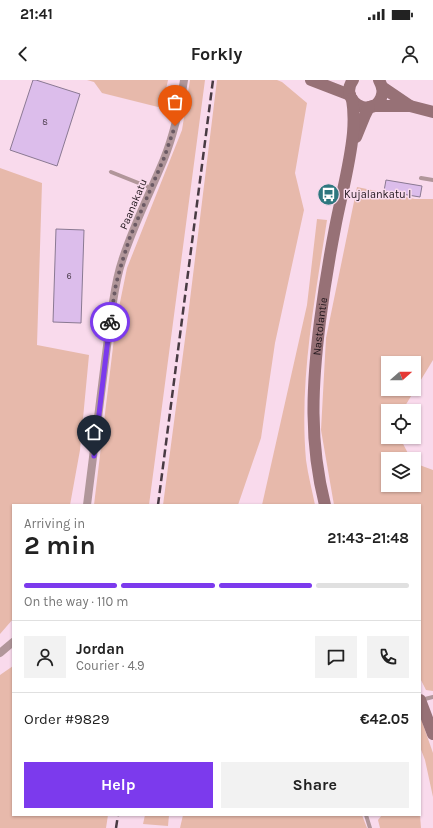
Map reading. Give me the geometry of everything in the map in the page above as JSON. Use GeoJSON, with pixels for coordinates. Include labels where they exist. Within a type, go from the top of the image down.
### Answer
{"type":"FeatureCollection","features":[{"type":"Feature","properties":{"kind":"main road"},"geometry":{"type":"LineString","coordinates":[[311,80],[351,97],[357,105],[361,107],[410,106],[433,112]]}},
{"type":"Feature","properties":{"kind":"main road","name":"Nastolantie"},"geometry":{"type":"LineString","coordinates":[[326,504],[320,484],[315,454],[313,395],[325,284],[351,149],[354,109],[350,86],[353,80]]}},
{"type":"Feature","properties":{"kind":"main road"},"geometry":{"type":"LineString","coordinates":[[380,84],[410,106]]}},
{"type":"Feature","properties":{"kind":"main road","name":"Nastolantie"},"geometry":{"type":"LineString","coordinates":[[351,149],[365,115],[370,107],[376,104],[382,96],[383,92],[380,84]]}},
{"type":"Feature","properties":{"kind":"main road"},"geometry":{"type":"LineString","coordinates":[[421,703],[433,734]]}},
{"type":"Feature","properties":{"kind":"street","name":"Paanakatu"},"geometry":{"type":"LineString","coordinates":[[87,504],[116,284],[130,237],[152,188],[175,126],[184,80]]}},
{"type":"Feature","properties":{"kind":"street"},"geometry":{"type":"LineString","coordinates":[[0,653],[12,643]]}},
{"type":"Feature","properties":{"kind":"lane"},"geometry":{"type":"LineString","coordinates":[[111,172],[152,188]]}},
{"type":"Feature","properties":{"kind":"lane"},"geometry":{"type":"LineString","coordinates":[[421,178],[433,180]]}},
{"type":"Feature","properties":{"kind":"lane"},"geometry":{"type":"LineString","coordinates":[[421,700],[433,697]]}},
{"type":"Feature","properties":{"kind":"lane"},"geometry":{"type":"LineString","coordinates":[[366,816],[370,828]]}},
{"type":"Feature","properties":{"kind":"shaded area"},"geometry":{"type":"Polygon","coordinates":[[[87,80],[168,80],[162,108],[102,93],[94,82],[87,80]]]}},
{"type":"Feature","properties":{"kind":"shaded area"},"geometry":{"type":"Polygon","coordinates":[[[190,80],[205,80],[149,504],[94,504],[116,322],[127,268],[182,130],[190,80]]]}},
{"type":"Feature","properties":{"kind":"shaded area"},"geometry":{"type":"Polygon","coordinates":[[[217,80],[277,80],[282,82],[307,103],[295,173],[304,210],[275,343],[261,438],[238,504],[163,504],[217,80]]]}},
{"type":"Feature","properties":{"kind":"shaded area"},"geometry":{"type":"Polygon","coordinates":[[[0,168],[42,183],[37,345],[89,355],[80,450],[70,504],[12,504],[12,620],[0,634],[0,168]]]}},
{"type":"Feature","properties":{"kind":"shaded area"},"geometry":{"type":"Polygon","coordinates":[[[357,187],[415,199],[433,199],[433,360],[421,380],[421,356],[381,356],[381,396],[411,396],[406,404],[381,404],[381,444],[403,444],[407,452],[381,452],[381,492],[421,492],[421,466],[433,470],[433,691],[426,690],[421,680],[421,504],[334,504],[321,430],[326,338],[357,187]]]}},
{"type":"Feature","properties":{"kind":"shaded area"},"geometry":{"type":"Polygon","coordinates":[[[317,219],[327,220],[313,309],[306,369],[304,430],[306,460],[315,504],[262,504],[307,305],[317,219]]]}},
{"type":"Feature","properties":{"kind":"shaded area"},"geometry":{"type":"Polygon","coordinates":[[[12,667],[12,816],[108,816],[106,828],[0,828],[0,675],[12,667]]]}},
{"type":"Feature","properties":{"kind":"shaded area"},"geometry":{"type":"Polygon","coordinates":[[[421,719],[433,753],[433,797],[425,760],[421,750],[421,719]]]}},
{"type":"Feature","properties":{"kind":"shaded area"},"geometry":{"type":"Polygon","coordinates":[[[145,816],[169,816],[168,826],[143,824],[145,816]]]}},
{"type":"Feature","properties":{"kind":"shaded area"},"geometry":{"type":"Polygon","coordinates":[[[183,816],[362,816],[367,828],[180,828],[183,816]]]}},
{"type":"Feature","properties":{"kind":"shaded area"},"geometry":{"type":"Polygon","coordinates":[[[381,816],[420,816],[421,828],[380,828],[378,820],[381,816]]]}},
{"type":"Feature","properties":{"kind":"building"},"geometry":{"type":"Polygon","coordinates":[[[33,80],[80,94],[57,166],[10,150],[33,80]]]}},
{"type":"Feature","properties":{"kind":"building"},"geometry":{"type":"Polygon","coordinates":[[[386,180],[422,186],[420,197],[384,191],[386,180]]]}},
{"type":"Feature","properties":{"kind":"building"},"geometry":{"type":"Polygon","coordinates":[[[56,229],[84,230],[81,323],[53,322],[56,229]]]}},
{"type":"Feature","properties":{"kind":"railway"},"geometry":{"type":"LineString","coordinates":[[158,504],[213,80]]}},
{"type":"Feature","properties":{"kind":"railway"},"geometry":{"type":"LineString","coordinates":[[116,828],[118,816]]}},
{"type":"Feature","properties":{"kind":"way so far"},"geometry":{"type":"LineString","coordinates":[[110,322],[116,284],[130,237],[148,198],[175,126]]}},
{"type":"Feature","properties":{"kind":"place","name":"Kujalankatu I"},"geometry":{"type":"Point","coordinates":[329,194]}},
{"type":"Feature","properties":{"kind":"route"},"geometry":{"type":"LineString","coordinates":[[94,456],[110,322]]}}]}
